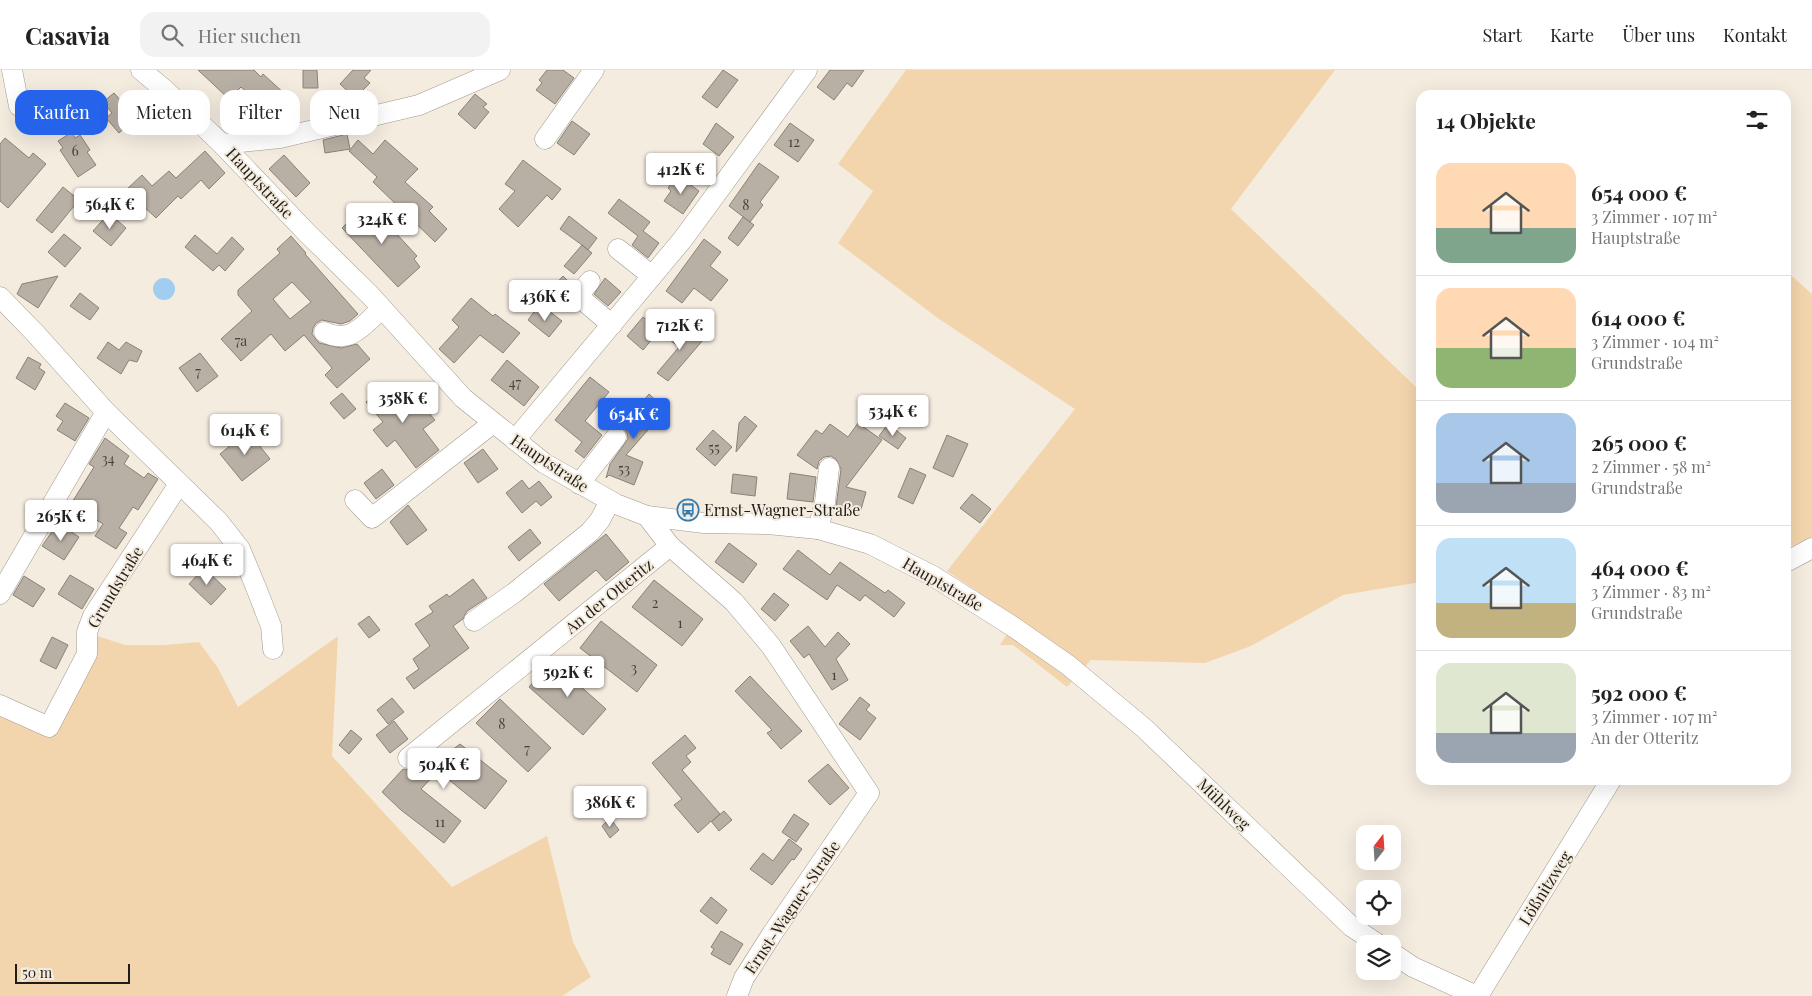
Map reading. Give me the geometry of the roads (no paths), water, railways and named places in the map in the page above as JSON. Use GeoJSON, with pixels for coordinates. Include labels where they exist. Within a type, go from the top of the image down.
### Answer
{"type":"FeatureCollection","features":[{"type":"Feature","properties":{"kind":"street"},"geometry":{"type":"LineString","coordinates":[[12,70],[16,90]]}},
{"type":"Feature","properties":{"kind":"street","name":"Hauptstraße"},"geometry":{"type":"LineString","coordinates":[[141,70],[222,144],[381,309],[463,398],[544,463],[610,501],[647,516],[704,523],[768,524],[818,529],[870,544],[933,576],[1012,626],[1068,665]]}},
{"type":"Feature","properties":{"kind":"street"},"geometry":{"type":"LineString","coordinates":[[222,144],[280,138],[418,105],[500,70]]}},
{"type":"Feature","properties":{"kind":"street"},"geometry":{"type":"LineString","coordinates":[[545,139],[594,70]]}},
{"type":"Feature","properties":{"kind":"street"},"geometry":{"type":"LineString","coordinates":[[515,440],[683,239],[808,70]]}},
{"type":"Feature","properties":{"kind":"street"},"geometry":{"type":"LineString","coordinates":[[618,249],[652,276]]}},
{"type":"Feature","properties":{"kind":"street"},"geometry":{"type":"LineString","coordinates":[[590,281],[578,296],[612,325]]}},
{"type":"Feature","properties":{"kind":"street"},"geometry":{"type":"LineString","coordinates":[[0,297],[106,412],[218,521],[240,549],[271,626],[272,649]]}},
{"type":"Feature","properties":{"kind":"street"},"geometry":{"type":"LineString","coordinates":[[324,332],[338,338],[346,337],[381,309]]}},
{"type":"Feature","properties":{"kind":"street"},"geometry":{"type":"LineString","coordinates":[[0,594],[106,412]]}},
{"type":"Feature","properties":{"kind":"street"},"geometry":{"type":"LineString","coordinates":[[355,500],[372,518],[493,423]]}},
{"type":"Feature","properties":{"kind":"street"},"geometry":{"type":"LineString","coordinates":[[579,484],[616,437]]}},
{"type":"Feature","properties":{"kind":"street"},"geometry":{"type":"LineString","coordinates":[[818,529],[825,502],[829,468]]}},
{"type":"Feature","properties":{"kind":"street","name":"Grundstraße"},"geometry":{"type":"LineString","coordinates":[[0,705],[49,728],[87,654],[87,632],[94,616],[179,484]]}},
{"type":"Feature","properties":{"kind":"street"},"geometry":{"type":"LineString","coordinates":[[474,621],[514,593],[590,532],[600,520],[610,501]]}},
{"type":"Feature","properties":{"kind":"street","name":"Ernst-Wagner-Straße"},"geometry":{"type":"LineString","coordinates":[[647,516],[670,546],[734,602],[771,646],[869,793],[772,934],[744,978],[737,996]]}},
{"type":"Feature","properties":{"kind":"street","name":"An der Otteritz"},"geometry":{"type":"LineString","coordinates":[[408,758],[670,546]]}},
{"type":"Feature","properties":{"kind":"street"},"geometry":{"type":"LineString","coordinates":[[1791,559],[1812,548]]}},
{"type":"Feature","properties":{"kind":"street","name":"Mühlweg"},"geometry":{"type":"LineString","coordinates":[[1068,665],[1144,728],[1352,927],[1364,935]]}},
{"type":"Feature","properties":{"kind":"street","name":"Lößnitzweg"},"geometry":{"type":"LineString","coordinates":[[1477,996],[1608,785]]}},
{"type":"Feature","properties":{"kind":"street"},"geometry":{"type":"LineString","coordinates":[[1401,959],[1413,967],[1477,996]]}},
{"type":"Feature","properties":{"kind":"water"},"geometry":{"type":"Polygon","coordinates":[[[164,278],[174,285],[175,289],[168,299],[164,300],[154,293],[153,289],[160,279],[164,278]]]}},
{"type":"Feature","properties":{"kind":"place","name":"Ernst-Wagner-Straße"},"geometry":{"type":"Point","coordinates":[688,510]}}]}
